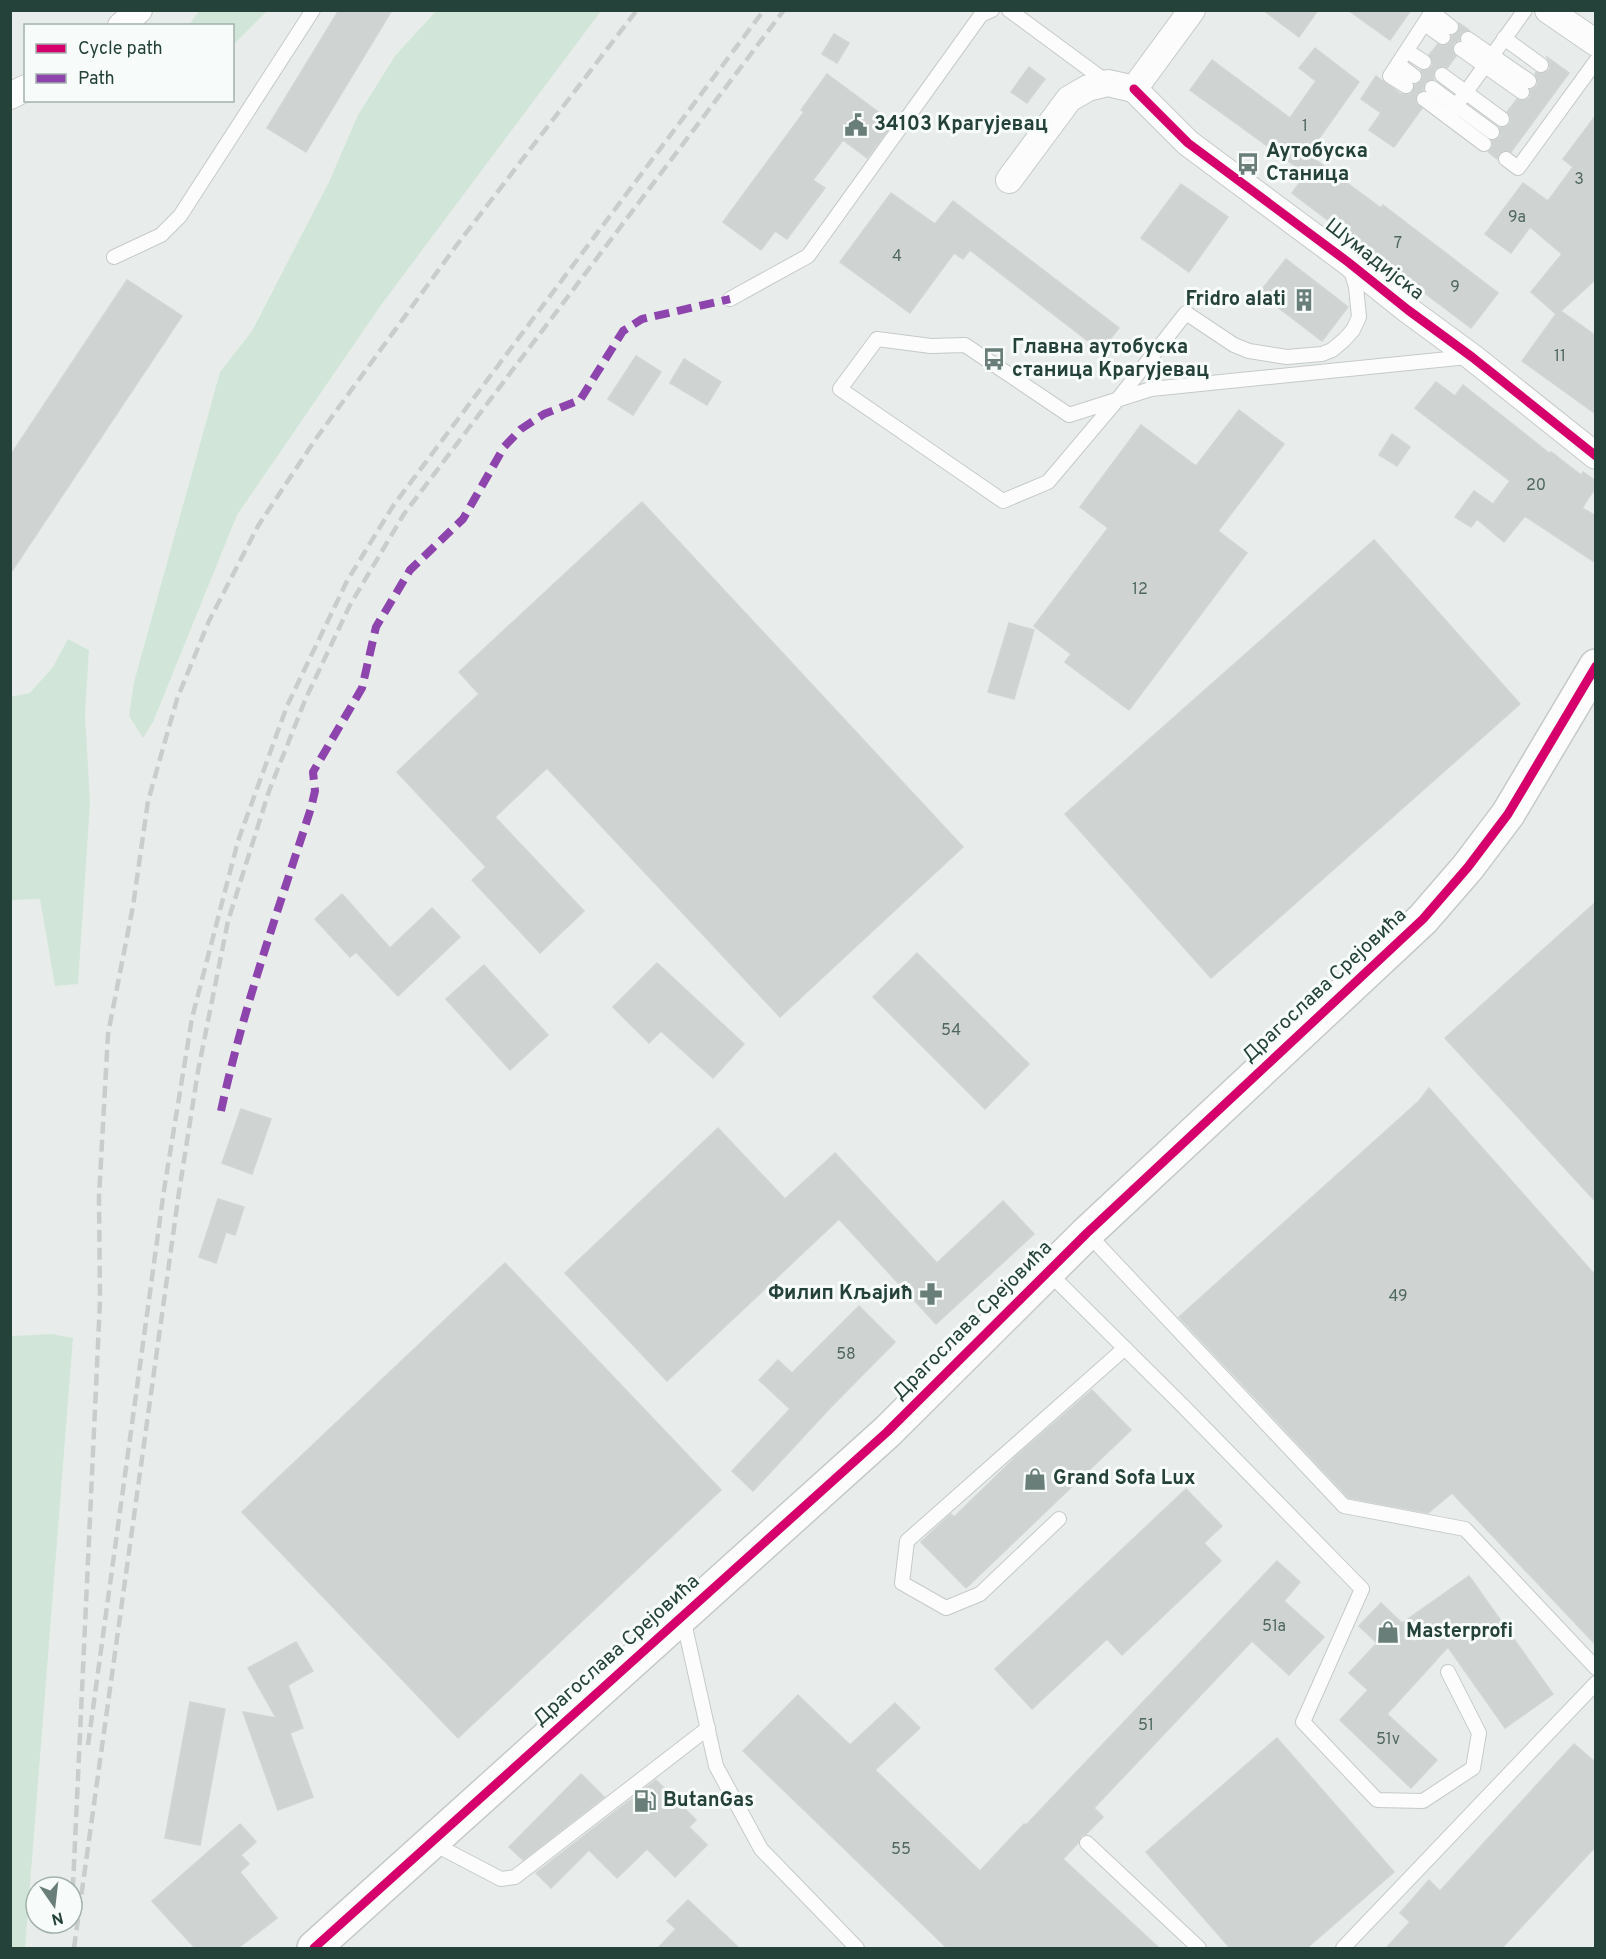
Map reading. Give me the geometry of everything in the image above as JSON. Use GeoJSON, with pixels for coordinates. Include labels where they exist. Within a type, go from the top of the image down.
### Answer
{"type":"FeatureCollection","features":[{"type":"Feature","properties":{"kind":"street"},"geometry":{"type":"LineString","coordinates":[[122,24],[139,10]]}},
{"type":"Feature","properties":{"kind":"street"},"geometry":{"type":"LineString","coordinates":[[1009,180],[1070,99],[1088,88],[1108,83],[1134,89],[1192,10]]}},
{"type":"Feature","properties":{"kind":"street"},"geometry":{"type":"LineString","coordinates":[[1548,10],[1596,44]]}},
{"type":"Feature","properties":{"kind":"street"},"geometry":{"type":"LineString","coordinates":[[10,96],[24,89]]}},
{"type":"Feature","properties":{"kind":"street","name":"Шумадијска"},"geometry":{"type":"LineString","coordinates":[[1134,89],[1188,143],[1472,357],[1596,456]]}},
{"type":"Feature","properties":{"kind":"street","name":"Драгослава Срејовића"},"geometry":{"type":"LineString","coordinates":[[326,1942],[432,1843],[887,1432],[1087,1233],[1355,984],[1446,895],[1508,814],[1596,666]]}},
{"type":"Feature","properties":{"kind":"lane"},"geometry":{"type":"LineString","coordinates":[[114,257],[160,235],[180,216],[313,10]]}},
{"type":"Feature","properties":{"kind":"lane"},"geometry":{"type":"LineString","coordinates":[[730,299],[808,256],[981,15],[992,10]]}},
{"type":"Feature","properties":{"kind":"lane"},"geometry":{"type":"LineString","coordinates":[[1010,10],[1108,83]]}},
{"type":"Feature","properties":{"kind":"lane"},"geometry":{"type":"LineString","coordinates":[[1448,117],[1525,10]]}},
{"type":"Feature","properties":{"kind":"lane"},"geometry":{"type":"LineString","coordinates":[[1410,81],[1390,76],[1430,16],[1447,32]]}},
{"type":"Feature","properties":{"kind":"lane"},"geometry":{"type":"LineString","coordinates":[[1504,38],[1541,65]]}},
{"type":"Feature","properties":{"kind":"lane"},"geometry":{"type":"LineString","coordinates":[[1464,44],[1525,87]]}},
{"type":"Feature","properties":{"kind":"lane"},"geometry":{"type":"LineString","coordinates":[[1407,51],[1424,62]]}},
{"type":"Feature","properties":{"kind":"lane"},"geometry":{"type":"LineString","coordinates":[[1510,154],[1518,168],[1596,61]]}},
{"type":"Feature","properties":{"kind":"lane"},"geometry":{"type":"LineString","coordinates":[[1442,75],[1502,119]]}},
{"type":"Feature","properties":{"kind":"lane"},"geometry":{"type":"LineString","coordinates":[[1563,80],[1575,89]]}},
{"type":"Feature","properties":{"kind":"lane"},"geometry":{"type":"LineString","coordinates":[[1428,94],[1456,106],[1488,138],[1448,117],[1428,94]]}},
{"type":"Feature","properties":{"kind":"lane"},"geometry":{"type":"LineString","coordinates":[[1547,102],[1559,111]]}},
{"type":"Feature","properties":{"kind":"lane"},"geometry":{"type":"LineString","coordinates":[[1524,134],[1537,143]]}},
{"type":"Feature","properties":{"kind":"lane"},"geometry":{"type":"LineString","coordinates":[[1348,262],[1356,287],[1359,317],[1353,330],[1332,350],[1322,354],[1287,357],[1249,351],[1234,345],[1186,313],[1118,399],[1048,482],[1003,501],[840,389],[877,339],[931,346],[965,345],[1069,415],[1118,399],[1151,389],[1472,357]]}},
{"type":"Feature","properties":{"kind":"lane"},"geometry":{"type":"LineString","coordinates":[[1087,1233],[1344,1506],[1465,1529],[1596,1668]]}},
{"type":"Feature","properties":{"kind":"lane"},"geometry":{"type":"LineString","coordinates":[[1048,1272],[1362,1589],[1304,1722],[1377,1800],[1423,1801],[1473,1768],[1479,1733],[1448,1672]]}},
{"type":"Feature","properties":{"kind":"lane"},"geometry":{"type":"LineString","coordinates":[[1059,1519],[980,1594],[946,1608],[902,1582],[907,1541],[1125,1348]]}},
{"type":"Feature","properties":{"kind":"lane"},"geometry":{"type":"LineString","coordinates":[[683,1616],[716,1766],[761,1849],[857,1948]]}},
{"type":"Feature","properties":{"kind":"lane"},"geometry":{"type":"LineString","coordinates":[[1343,1948],[1596,1683]]}},
{"type":"Feature","properties":{"kind":"lane"},"geometry":{"type":"LineString","coordinates":[[432,1843],[501,1879],[515,1877],[708,1728]]}},
{"type":"Feature","properties":{"kind":"lane"},"geometry":{"type":"LineString","coordinates":[[1087,1843],[1199,1948]]}},
{"type":"Feature","properties":{"kind":"green space"},"geometry":{"type":"Polygon","coordinates":[[[199,10],[267,11],[234,44],[234,24],[190,24],[199,10]]]}},
{"type":"Feature","properties":{"kind":"green space"},"geometry":{"type":"Polygon","coordinates":[[[437,10],[601,11],[381,305],[237,515],[153,722],[143,738],[129,716],[134,682],[220,372],[252,331],[329,182],[358,115],[395,56],[437,10]]]}},
{"type":"Feature","properties":{"kind":"green space"},"geometry":{"type":"Polygon","coordinates":[[[68,639],[89,650],[85,714],[90,803],[78,984],[55,986],[40,899],[11,900],[10,697],[30,693],[53,667],[68,639]]]}},
{"type":"Feature","properties":{"kind":"green space"},"geometry":{"type":"Polygon","coordinates":[[[52,1334],[73,1338],[31,1875],[24,1875],[25,1948],[11,1948],[11,1336],[52,1334]]]}},
{"type":"Feature","properties":{"kind":"building"},"geometry":{"type":"Polygon","coordinates":[[[339,10],[392,10],[306,152],[267,128],[339,10]]]}},
{"type":"Feature","properties":{"kind":"building"},"geometry":{"type":"Polygon","coordinates":[[[1263,10],[1318,10],[1299,37],[1263,10]]]}},
{"type":"Feature","properties":{"kind":"building"},"geometry":{"type":"Polygon","coordinates":[[[1348,10],[1411,10],[1390,40],[1348,10]]]}},
{"type":"Feature","properties":{"kind":"building"},"geometry":{"type":"Polygon","coordinates":[[[1459,23],[1469,30],[1461,33],[1459,40],[1453,44],[1453,52],[1456,56],[1447,68],[1442,66],[1435,69],[1434,80],[1425,82],[1423,90],[1417,94],[1416,102],[1422,108],[1394,147],[1369,130],[1381,113],[1361,99],[1376,76],[1401,94],[1411,94],[1415,85],[1421,81],[1423,76],[1421,70],[1428,70],[1432,66],[1433,62],[1429,55],[1438,44],[1443,46],[1450,43],[1452,36],[1458,32],[1459,23]]]}},
{"type":"Feature","properties":{"kind":"building"},"geometry":{"type":"Polygon","coordinates":[[[834,34],[849,43],[837,63],[822,54],[834,34]]]}},
{"type":"Feature","properties":{"kind":"building"},"geometry":{"type":"Polygon","coordinates":[[[1315,48],[1359,82],[1308,154],[1381,208],[1383,205],[1498,293],[1471,328],[1292,193],[1306,174],[1190,90],[1212,60],[1290,118],[1316,81],[1299,68],[1315,48]]]}},
{"type":"Feature","properties":{"kind":"building"},"geometry":{"type":"Polygon","coordinates":[[[1547,57],[1569,73],[1511,152],[1502,151],[1497,159],[1488,152],[1493,146],[1492,141],[1500,137],[1500,127],[1510,124],[1510,116],[1507,112],[1517,99],[1526,100],[1530,97],[1530,90],[1537,86],[1536,72],[1544,73],[1549,70],[1547,57]]]}},
{"type":"Feature","properties":{"kind":"building"},"geometry":{"type":"Polygon","coordinates":[[[1029,67],[1045,79],[1027,103],[1011,92],[1029,67]]]}},
{"type":"Feature","properties":{"kind":"building"},"geometry":{"type":"Polygon","coordinates":[[[827,74],[893,123],[867,158],[843,140],[813,180],[825,188],[787,239],[775,231],[761,250],[723,222],[804,112],[801,110],[827,74]]]}},
{"type":"Feature","properties":{"kind":"building"},"geometry":{"type":"Polygon","coordinates":[[[1596,115],[1596,279],[1561,311],[1596,336],[1596,414],[1522,361],[1556,314],[1531,292],[1562,254],[1530,227],[1511,253],[1485,234],[1523,183],[1548,201],[1573,167],[1563,159],[1596,115]]]}},
{"type":"Feature","properties":{"kind":"building"},"geometry":{"type":"Polygon","coordinates":[[[1181,184],[1228,217],[1189,272],[1141,238],[1181,184]]]}},
{"type":"Feature","properties":{"kind":"building"},"geometry":{"type":"Polygon","coordinates":[[[891,193],[935,224],[953,201],[1119,328],[1101,351],[970,250],[963,259],[954,253],[910,313],[840,262],[891,193]]]}},
{"type":"Feature","properties":{"kind":"building","name":"Fridro alati"},"geometry":{"type":"Polygon","coordinates":[[[1286,259],[1348,307],[1322,341],[1259,293],[1286,259]]]}},
{"type":"Feature","properties":{"kind":"building"},"geometry":{"type":"Polygon","coordinates":[[[127,280],[182,316],[10,574],[10,456],[127,280]]]}},
{"type":"Feature","properties":{"kind":"building"},"geometry":{"type":"Polygon","coordinates":[[[636,356],[661,372],[633,415],[608,399],[636,356]]]}},
{"type":"Feature","properties":{"kind":"building"},"geometry":{"type":"Polygon","coordinates":[[[684,359],[721,382],[707,405],[670,383],[684,359]]]}},
{"type":"Feature","properties":{"kind":"building"},"geometry":{"type":"Polygon","coordinates":[[[1436,382],[1455,396],[1463,385],[1549,453],[1551,452],[1581,475],[1583,472],[1596,481],[1596,487],[1582,508],[1596,516],[1596,563],[1525,516],[1504,542],[1477,519],[1471,527],[1455,517],[1474,491],[1493,504],[1510,481],[1415,408],[1436,382]]]}},
{"type":"Feature","properties":{"kind":"building"},"geometry":{"type":"Polygon","coordinates":[[[1239,410],[1284,444],[1218,531],[1247,553],[1129,710],[1065,662],[1071,654],[1034,626],[1108,528],[1080,507],[1141,425],[1196,466],[1239,410]]]}},
{"type":"Feature","properties":{"kind":"building"},"geometry":{"type":"Polygon","coordinates":[[[1392,434],[1410,447],[1397,466],[1379,455],[1392,434]]]}},
{"type":"Feature","properties":{"kind":"building"},"geometry":{"type":"Polygon","coordinates":[[[642,502],[963,847],[780,1017],[547,768],[495,817],[584,911],[540,953],[472,880],[486,867],[397,772],[479,694],[459,672],[642,502]]]}},
{"type":"Feature","properties":{"kind":"building"},"geometry":{"type":"Polygon","coordinates":[[[1374,540],[1520,704],[1211,978],[1065,814],[1374,540]]]}},
{"type":"Feature","properties":{"kind":"building"},"geometry":{"type":"Polygon","coordinates":[[[1009,623],[1034,630],[1014,699],[988,692],[1009,623]]]}},
{"type":"Feature","properties":{"kind":"building"},"geometry":{"type":"Polygon","coordinates":[[[342,894],[390,948],[432,908],[460,937],[398,996],[356,952],[350,957],[315,919],[342,894]]]}},
{"type":"Feature","properties":{"kind":"building"},"geometry":{"type":"Polygon","coordinates":[[[1596,902],[1596,1202],[1445,1038],[1596,902]]]}},
{"type":"Feature","properties":{"kind":"building"},"geometry":{"type":"Polygon","coordinates":[[[917,953],[1029,1064],[985,1109],[873,997],[917,953]]]}},
{"type":"Feature","properties":{"kind":"building"},"geometry":{"type":"Polygon","coordinates":[[[657,963],[744,1044],[713,1078],[661,1031],[649,1043],[613,1007],[657,963]]]}},
{"type":"Feature","properties":{"kind":"building"},"geometry":{"type":"Polygon","coordinates":[[[484,965],[548,1035],[510,1070],[446,999],[484,965]]]}},
{"type":"Feature","properties":{"kind":"building"},"geometry":{"type":"Polygon","coordinates":[[[1429,1088],[1596,1276],[1596,1645],[1452,1493],[1428,1513],[1349,1498],[1179,1317],[1419,1101],[1429,1088]]]}},
{"type":"Feature","properties":{"kind":"building"},"geometry":{"type":"Polygon","coordinates":[[[241,1109],[271,1119],[252,1174],[222,1163],[241,1109]]]}},
{"type":"Feature","properties":{"kind":"building"},"geometry":{"type":"Polygon","coordinates":[[[718,1128],[785,1199],[835,1153],[937,1263],[1003,1201],[1034,1234],[936,1324],[839,1219],[667,1381],[565,1273],[718,1128]]]}},
{"type":"Feature","properties":{"kind":"building"},"geometry":{"type":"Polygon","coordinates":[[[218,1199],[244,1207],[235,1235],[226,1232],[216,1263],[199,1257],[218,1199]]]}},
{"type":"Feature","properties":{"kind":"building"},"geometry":{"type":"Polygon","coordinates":[[[505,1263],[721,1490],[458,1738],[242,1512],[505,1263]]]}},
{"type":"Feature","properties":{"kind":"building"},"geometry":{"type":"Polygon","coordinates":[[[859,1306],[895,1342],[753,1491],[732,1471],[790,1409],[759,1380],[778,1360],[792,1373],[859,1306]]]}},
{"type":"Feature","properties":{"kind":"building"},"geometry":{"type":"Polygon","coordinates":[[[1092,1390],[1131,1430],[966,1588],[921,1542],[951,1514],[954,1517],[1021,1452],[1092,1390]]]}},
{"type":"Feature","properties":{"kind":"building"},"geometry":{"type":"Polygon","coordinates":[[[1186,1489],[1222,1526],[1204,1543],[1221,1561],[1122,1655],[1107,1639],[1032,1709],[995,1669],[1186,1489]]]}},
{"type":"Feature","properties":{"kind":"building"},"geometry":{"type":"Polygon","coordinates":[[[1277,1561],[1300,1582],[1284,1601],[1324,1637],[1289,1675],[1252,1641],[1094,1808],[1103,1817],[1081,1836],[1078,1843],[1063,1859],[1159,1948],[947,1948],[743,1751],[798,1695],[850,1745],[895,1703],[920,1728],[875,1770],[980,1871],[1277,1561]]]}},
{"type":"Feature","properties":{"kind":"building"},"geometry":{"type":"Polygon","coordinates":[[[1469,1576],[1553,1694],[1505,1728],[1448,1647],[1387,1714],[1437,1760],[1411,1788],[1340,1720],[1368,1690],[1349,1673],[1377,1643],[1359,1626],[1381,1603],[1402,1623],[1469,1576]]]}},
{"type":"Feature","properties":{"kind":"building"},"geometry":{"type":"Polygon","coordinates":[[[296,1642],[313,1671],[288,1685],[303,1728],[290,1733],[313,1797],[278,1810],[243,1712],[276,1718],[248,1668],[296,1642]]]}},
{"type":"Feature","properties":{"kind":"building"},"geometry":{"type":"Polygon","coordinates":[[[190,1702],[225,1709],[200,1845],[165,1838],[190,1702]]]}},
{"type":"Feature","properties":{"kind":"building"},"geometry":{"type":"Polygon","coordinates":[[[1277,1738],[1394,1872],[1307,1948],[1230,1948],[1146,1852],[1277,1738]]]}},
{"type":"Feature","properties":{"kind":"building"},"geometry":{"type":"Polygon","coordinates":[[[1574,1744],[1596,1763],[1596,1846],[1502,1948],[1386,1948],[1410,1922],[1400,1913],[1429,1880],[1440,1891],[1574,1744]]]}},
{"type":"Feature","properties":{"kind":"building"},"geometry":{"type":"Polygon","coordinates":[[[581,1774],[604,1797],[523,1860],[509,1847],[581,1774]]]}},
{"type":"Feature","properties":{"kind":"building"},"geometry":{"type":"Polygon","coordinates":[[[656,1780],[696,1820],[689,1827],[707,1845],[675,1877],[647,1849],[617,1878],[589,1850],[551,1888],[536,1873],[656,1780]]]}},
{"type":"Feature","properties":{"kind":"building"},"geometry":{"type":"Polygon","coordinates":[[[240,1824],[256,1842],[241,1855],[249,1864],[240,1872],[277,1918],[238,1948],[195,1948],[152,1901],[240,1824]]]}},
{"type":"Feature","properties":{"kind":"building"},"geometry":{"type":"Polygon","coordinates":[[[688,1900],[739,1948],[658,1948],[676,1929],[667,1921],[688,1900]]]}},
{"type":"Feature","properties":{"kind":"railway"},"geometry":{"type":"LineString","coordinates":[[73,1875],[100,1301],[99,1197],[108,1034],[133,906],[148,801],[177,699],[209,621],[258,526],[315,440],[456,246],[637,10]]}},
{"type":"Feature","properties":{"kind":"railway"},"geometry":{"type":"LineString","coordinates":[[88,1745],[164,1190],[192,1018],[238,841],[287,706],[347,581],[393,506],[764,10]]}},
{"type":"Feature","properties":{"kind":"railway"},"geometry":{"type":"LineString","coordinates":[[74,1948],[179,1192],[198,1071],[228,921],[269,791],[306,698],[350,605],[404,514],[784,10]]}},
{"type":"Feature","properties":{"kind":"marked path"},"geometry":{"type":"LineString","coordinates":[[221,1111],[251,996],[311,808],[315,791],[313,772],[362,688],[376,627],[410,570],[463,519],[504,447],[521,429],[544,414],[580,400],[623,331],[642,319],[730,299]]}},
{"type":"Feature","properties":{"kind":"cycle path"},"geometry":{"type":"LineString","coordinates":[[1134,89],[1188,143],[1472,357],[1596,456]]}},
{"type":"Feature","properties":{"kind":"cycle path"},"geometry":{"type":"LineString","coordinates":[[314,1948],[887,1432],[1087,1233],[1423,919],[1468,867],[1508,814],[1596,666]]}},
{"type":"Feature","properties":{"kind":"place","name":"34103 Крагујевац"},"geometry":{"type":"Point","coordinates":[856,125]}},
{"type":"Feature","properties":{"kind":"place","name":"Аутобуска Станица"},"geometry":{"type":"Point","coordinates":[1248,164]}},
{"type":"Feature","properties":{"kind":"place","name":"Fridro alati"},"geometry":{"type":"Point","coordinates":[1304,300]}},
{"type":"Feature","properties":{"kind":"place","name":"Главна аутобуска станица Крагујевац"},"geometry":{"type":"Point","coordinates":[994,359]}},
{"type":"Feature","properties":{"kind":"place","name":"Филип Кљајић"},"geometry":{"type":"Point","coordinates":[931,1294]}},
{"type":"Feature","properties":{"kind":"place","name":"Grand Sofa Lux"},"geometry":{"type":"Point","coordinates":[1035,1479]}},
{"type":"Feature","properties":{"kind":"place","name":"Masterprofi"},"geometry":{"type":"Point","coordinates":[1388,1632]}},
{"type":"Feature","properties":{"kind":"place","name":"ButanGas"},"geometry":{"type":"Point","coordinates":[645,1801]}}]}
